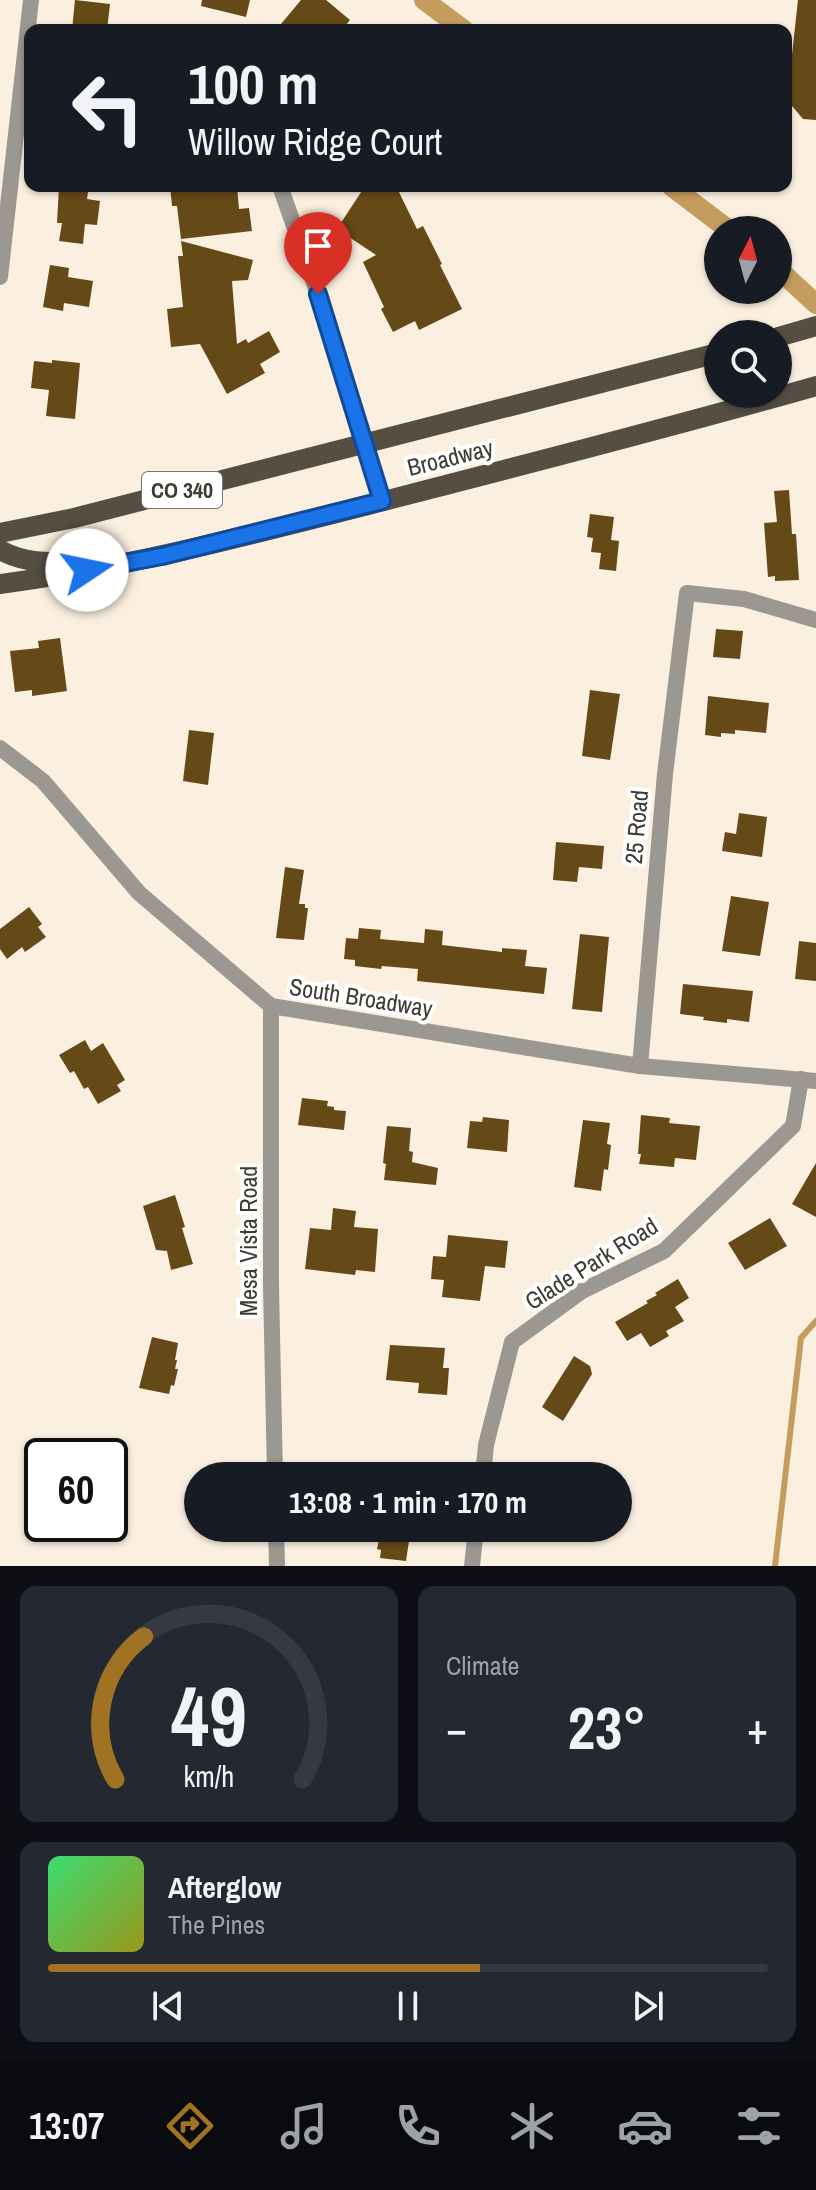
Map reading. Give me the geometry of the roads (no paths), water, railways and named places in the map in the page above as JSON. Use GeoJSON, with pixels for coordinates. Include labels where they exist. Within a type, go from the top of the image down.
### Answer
{"type":"FeatureCollection","features":[{"type":"Feature","properties":{"kind":"main road"},"geometry":{"type":"LineString","coordinates":[[792,333],[816,326]]}},
{"type":"Feature","properties":{"kind":"main road","name":"Broadway"},"geometry":{"type":"LineString","coordinates":[[0,533],[74,518],[704,357]]}},
{"type":"Feature","properties":{"kind":"main road","name":"Broadway"},"geometry":{"type":"LineString","coordinates":[[0,584],[193,548],[520,467],[816,386]]}},
{"type":"Feature","properties":{"kind":"main road"},"geometry":{"type":"LineString","coordinates":[[0,550],[10,556],[48,563],[193,548]]}},
{"type":"Feature","properties":{"kind":"street"},"geometry":{"type":"LineString","coordinates":[[28,24],[31,0]]}},
{"type":"Feature","properties":{"kind":"street"},"geometry":{"type":"LineString","coordinates":[[0,277],[24,63]]}},
{"type":"Feature","properties":{"kind":"street"},"geometry":{"type":"LineString","coordinates":[[282,192],[318,294],[382,501]]}},
{"type":"Feature","properties":{"kind":"street","name":"25 Road"},"geometry":{"type":"LineString","coordinates":[[640,1066],[665,774],[687,593],[744,599],[816,620]]}},
{"type":"Feature","properties":{"kind":"street","name":"South Broadway"},"geometry":{"type":"LineString","coordinates":[[0,748],[43,781],[139,893],[271,1006],[640,1066],[808,1080]]}},
{"type":"Feature","properties":{"kind":"street","name":"Mesa Vista Road"},"geometry":{"type":"LineString","coordinates":[[271,1006],[275,1462]]}},
{"type":"Feature","properties":{"kind":"street","name":"Glade Park Road"},"geometry":{"type":"LineString","coordinates":[[484,1462],[512,1342],[582,1291],[664,1251],[793,1126],[808,1080]]}},
{"type":"Feature","properties":{"kind":"street"},"geometry":{"type":"LineString","coordinates":[[276,1542],[277,1566]]}},
{"type":"Feature","properties":{"kind":"street"},"geometry":{"type":"LineString","coordinates":[[472,1566],[475,1542]]}},
{"type":"Feature","properties":{"kind":"waterway"},"geometry":{"type":"LineString","coordinates":[[424,0],[456,24]]}},
{"type":"Feature","properties":{"kind":"waterway"},"geometry":{"type":"LineString","coordinates":[[679,192],[711,216]]}},
{"type":"Feature","properties":{"kind":"waterway"},"geometry":{"type":"LineString","coordinates":[[792,282],[816,304]]}},
{"type":"Feature","properties":{"kind":"waterway"},"geometry":{"type":"LineString","coordinates":[[775,1566],[801,1338],[816,1321]]}}]}
